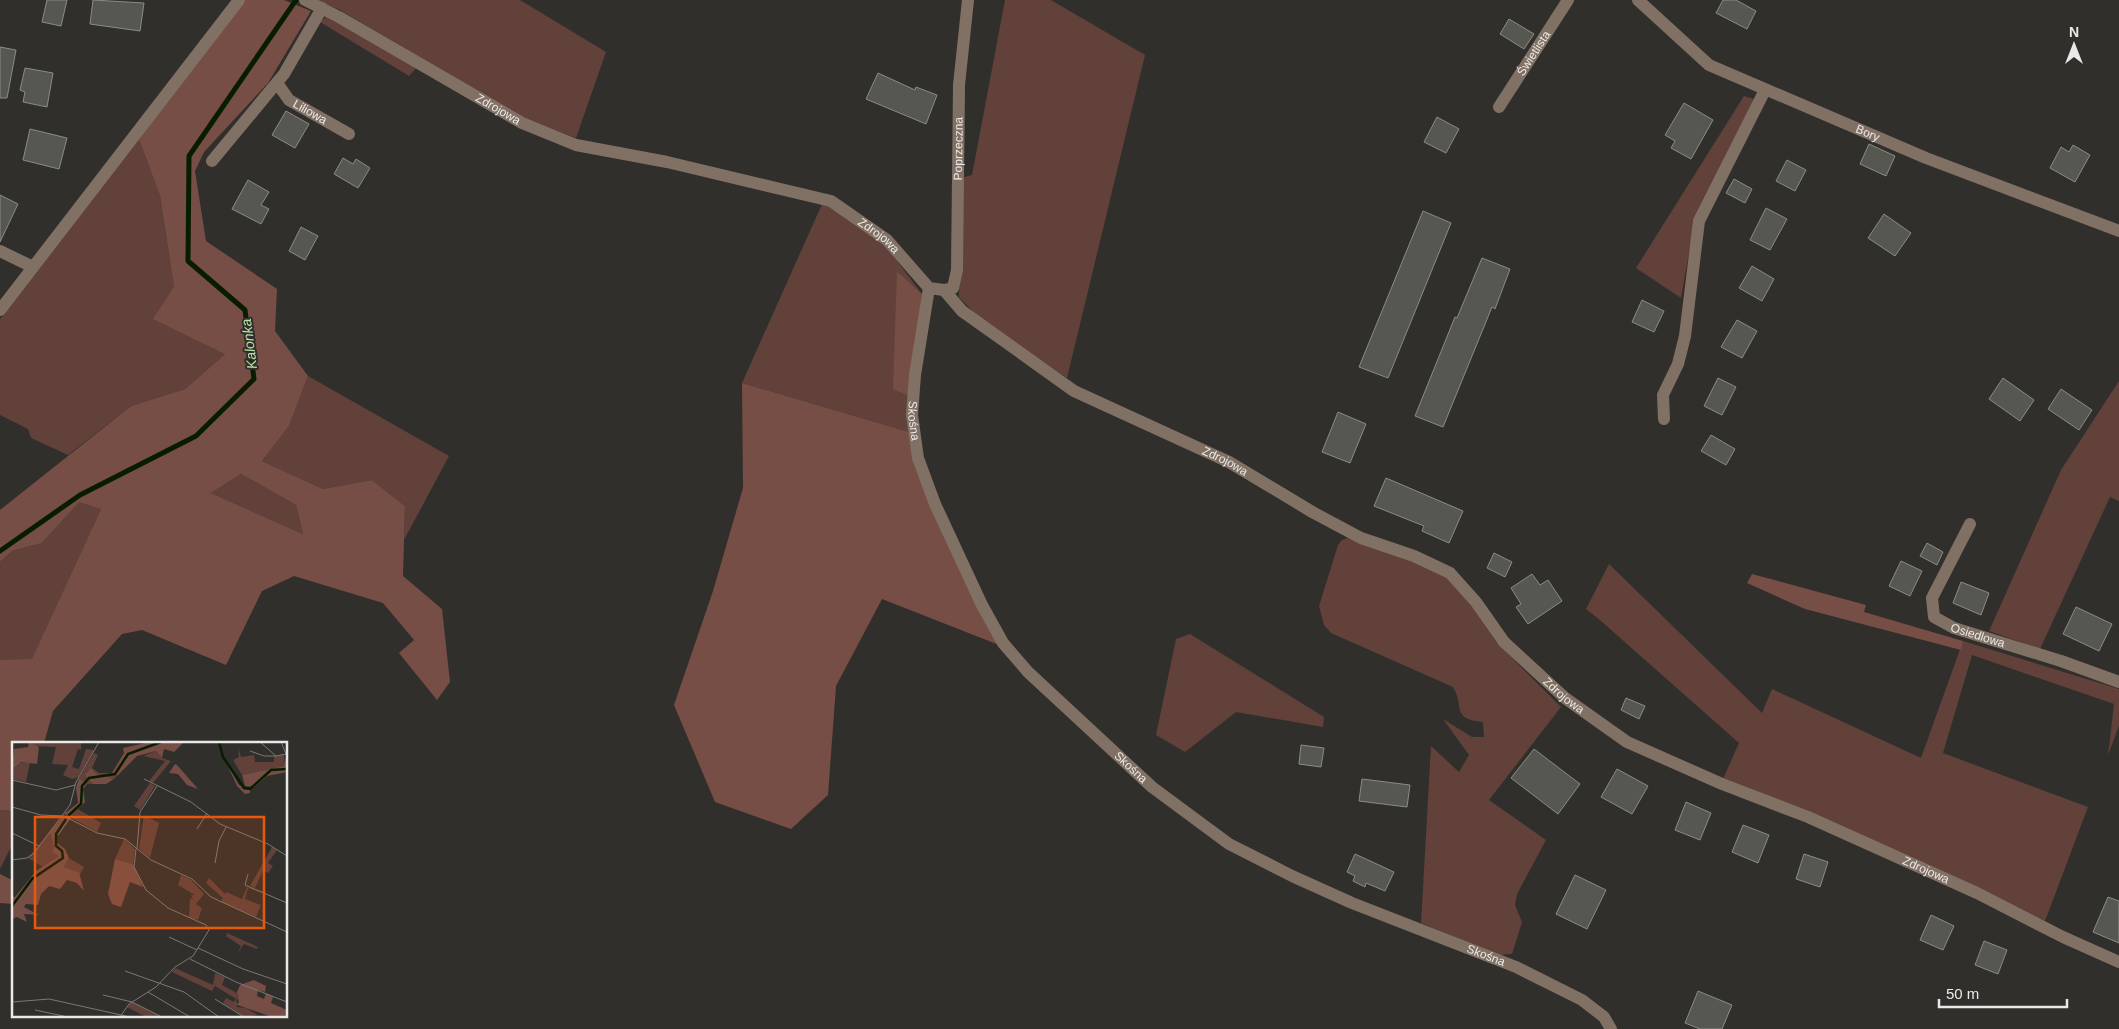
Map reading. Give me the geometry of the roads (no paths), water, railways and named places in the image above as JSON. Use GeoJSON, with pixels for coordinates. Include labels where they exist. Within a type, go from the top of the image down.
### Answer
{"type":"FeatureCollection","features":[{"type":"Feature","properties":{"kind":"street"},"geometry":{"type":"LineString","coordinates":[[0,310],[239,0]]}},
{"type":"Feature","properties":{"kind":"street","name":"Poprzeczna"},"geometry":{"type":"LineString","coordinates":[[944,290],[953,288],[957,270],[959,85],[968,0]]}},
{"type":"Feature","properties":{"kind":"street","name":"Świetlista"},"geometry":{"type":"LineString","coordinates":[[1499,107],[1568,0]]}},
{"type":"Feature","properties":{"kind":"street","name":"Bory"},"geometry":{"type":"LineString","coordinates":[[1638,0],[1709,65],[1926,158],[2119,230]]}},
{"type":"Feature","properties":{"kind":"street"},"geometry":{"type":"LineString","coordinates":[[212,161],[277,83],[314,4]]}},
{"type":"Feature","properties":{"kind":"street","name":"Zdrojowa"},"geometry":{"type":"LineString","coordinates":[[314,4],[522,123],[576,144],[668,162],[831,201],[887,240],[929,288]]}},
{"type":"Feature","properties":{"kind":"street","name":"Liliowa"},"geometry":{"type":"LineString","coordinates":[[277,83],[289,100],[349,134]]}},
{"type":"Feature","properties":{"kind":"street"},"geometry":{"type":"LineString","coordinates":[[1664,419],[1663,395],[1678,364],[1685,336],[1699,220],[1765,90]]}},
{"type":"Feature","properties":{"kind":"street"},"geometry":{"type":"LineString","coordinates":[[0,251],[33,267]]}},
{"type":"Feature","properties":{"kind":"street"},"geometry":{"type":"LineString","coordinates":[[929,288],[944,290]]}},
{"type":"Feature","properties":{"kind":"street","name":"Skośna"},"geometry":{"type":"LineString","coordinates":[[929,288],[914,375],[912,415],[918,458],[935,504],[982,605],[1003,644],[1028,672],[1152,787],[1229,844],[1345,899],[1507,964],[1566,991],[1582,1000],[1604,1017],[1611,1029]]}},
{"type":"Feature","properties":{"kind":"street","name":"Zdrojowa"},"geometry":{"type":"LineString","coordinates":[[944,290],[962,311],[1074,391],[1229,462],[1360,538],[1414,556],[1450,574],[1476,602],[1504,642],[1565,698],[1627,742],[1722,784],[1808,817],[1977,894],[2063,937],[2119,962]]}},
{"type":"Feature","properties":{"kind":"street","name":"Osiedlowa"},"geometry":{"type":"LineString","coordinates":[[1970,524],[1932,598],[1934,617],[1954,628],[2061,661],[2119,682]]}},
{"type":"Feature","properties":{"kind":"waterway","name":"Kalonka"},"geometry":{"type":"LineString","coordinates":[[0,551],[80,495],[196,436],[254,379],[245,310],[188,261],[189,156],[296,0]]}}]}
